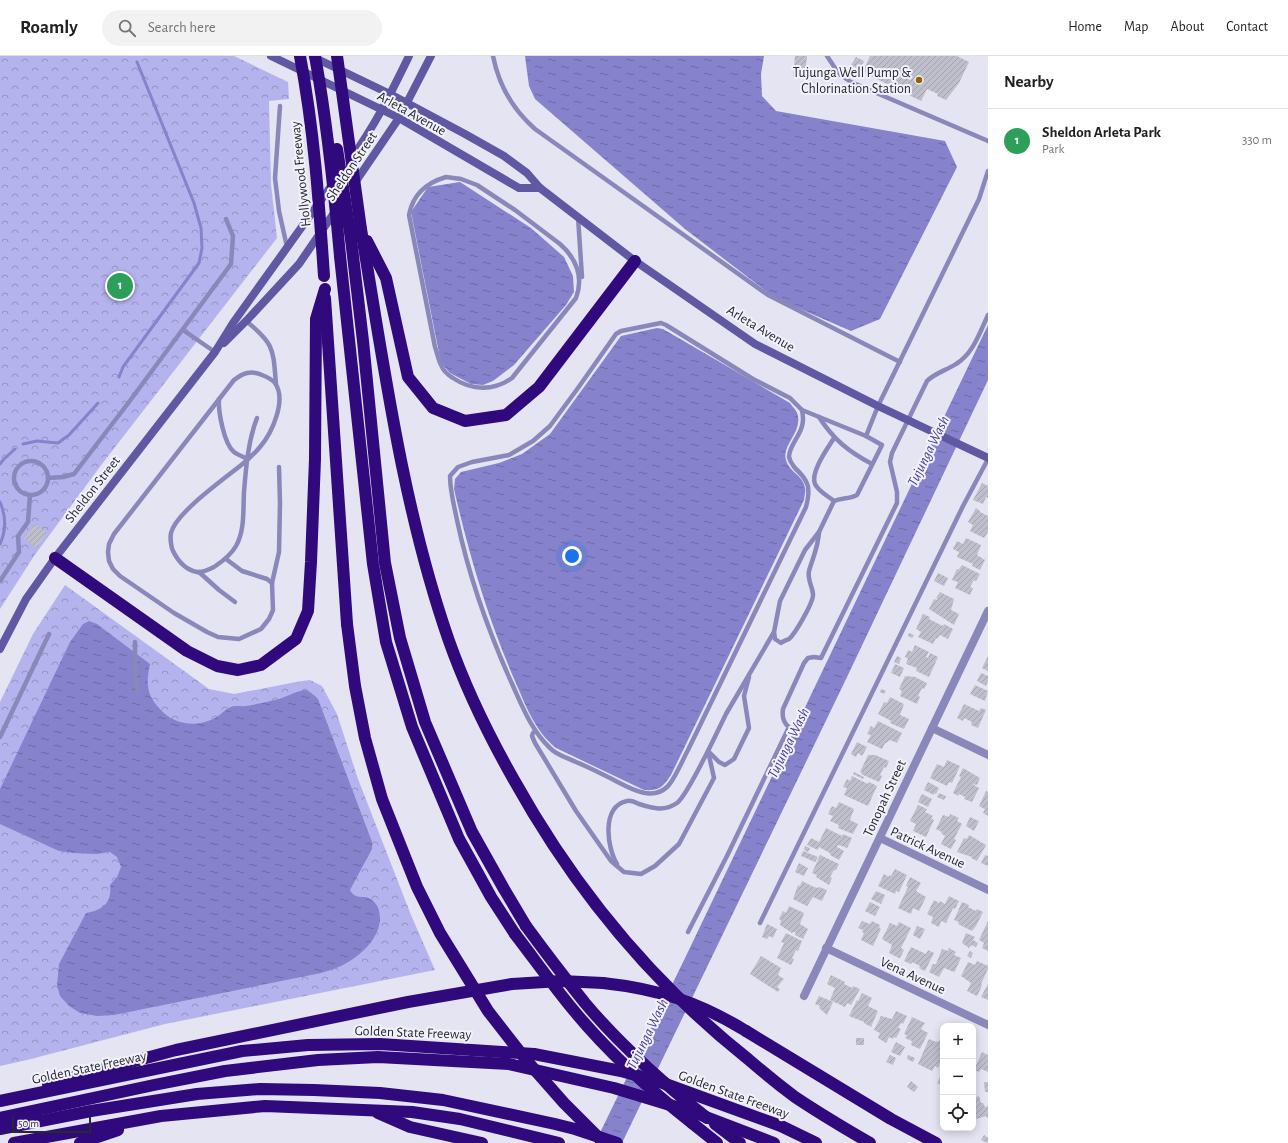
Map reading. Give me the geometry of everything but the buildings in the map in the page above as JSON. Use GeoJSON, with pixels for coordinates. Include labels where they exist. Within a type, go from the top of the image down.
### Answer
{"type":"FeatureCollection","features":[{"type":"Feature","properties":{"kind":"highway","name":"Hollywood Freeway"},"geometry":{"type":"LineString","coordinates":[[300,56],[310,114],[315,162],[325,289],[347,624],[355,686],[365,738],[382,799],[417,887],[440,933],[488,1011],[526,1061],[564,1103],[604,1143]]}},
{"type":"Feature","properties":{"kind":"highway"},"geometry":{"type":"LineString","coordinates":[[315,56],[324,106],[334,192],[373,564],[386,642],[412,727],[459,839],[491,897],[516,934],[575,1012],[615,1055],[670,1106],[717,1143]]}},
{"type":"Feature","properties":{"kind":"highway"},"geometry":{"type":"LineString","coordinates":[[322,56],[351,239],[364,341],[385,563],[400,638],[425,722],[472,832],[526,926],[586,1004],[624,1045],[679,1096],[740,1143]]}},
{"type":"Feature","properties":{"kind":"highway"},"geometry":{"type":"LineString","coordinates":[[337,56],[378,340],[410,501],[428,573],[450,643],[473,700],[486,727],[536,820],[578,883],[637,955],[722,1039],[793,1095],[870,1143]]}},
{"type":"Feature","properties":{"kind":"highway"},"geometry":{"type":"LineString","coordinates":[[361,229],[386,278],[408,377],[433,408],[465,421],[506,415],[539,387],[635,261]]}},
{"type":"Feature","properties":{"kind":"highway"},"geometry":{"type":"LineString","coordinates":[[55,558],[187,651],[217,666],[238,670],[261,665],[296,639],[308,611],[314,467],[316,319],[325,289]]}},
{"type":"Feature","properties":{"kind":"highway"},"geometry":{"type":"LineString","coordinates":[[0,1096],[176,1050],[408,1002],[512,984],[561,981],[603,983],[654,990],[702,1007],[746,1031],[884,1115],[936,1143]]}},
{"type":"Feature","properties":{"kind":"highway","name":"Golden State Freeway"},"geometry":{"type":"LineString","coordinates":[[0,1101],[242,1051],[308,1045],[380,1044],[534,1054],[621,1071],[660,1082],[781,1126],[816,1143]]}},
{"type":"Feature","properties":{"kind":"highway"},"geometry":{"type":"LineString","coordinates":[[0,1118],[225,1071],[325,1059],[378,1057],[509,1064],[614,1088],[693,1112],[774,1143]]}},
{"type":"Feature","properties":{"kind":"highway"},"geometry":{"type":"LineString","coordinates":[[0,1129],[91,1111],[197,1094],[260,1089],[380,1094],[443,1100],[575,1128],[617,1143]]}},
{"type":"Feature","properties":{"kind":"highway"},"geometry":{"type":"LineString","coordinates":[[14,1143],[161,1116],[265,1106],[369,1109],[412,1112],[460,1119],[559,1143]]}},
{"type":"Feature","properties":{"kind":"highway"},"geometry":{"type":"LineString","coordinates":[[369,1109],[410,1127],[482,1143]]}},
{"type":"Feature","properties":{"kind":"highway"},"geometry":{"type":"LineString","coordinates":[[80,1143],[161,1116]]}},
{"type":"Feature","properties":{"kind":"main road","name":"Arleta Avenue"},"geometry":{"type":"LineString","coordinates":[[271,56],[399,118],[519,188],[540,188]]}},
{"type":"Feature","properties":{"kind":"main road","name":"Arleta Avenue"},"geometry":{"type":"LineString","coordinates":[[310,56],[390,94],[504,156],[527,173],[540,188],[635,261],[755,344],[988,459]]}},
{"type":"Feature","properties":{"kind":"main road","name":"Sheldon Street"},"geometry":{"type":"LineString","coordinates":[[0,648],[26,599],[55,558],[215,352],[233,323],[365,139],[383,110],[408,56]]}},
{"type":"Feature","properties":{"kind":"main road","name":"Sheldon Street"},"geometry":{"type":"LineString","coordinates":[[215,352],[299,264],[399,118],[431,56]]}},
{"type":"Feature","properties":{"kind":"street","name":"Tonopah Street"},"geometry":{"type":"LineString","coordinates":[[804,996],[932,728],[986,620],[988,611]]}},
{"type":"Feature","properties":{"kind":"street"},"geometry":{"type":"LineString","coordinates":[[932,728],[988,755]]}},
{"type":"Feature","properties":{"kind":"street","name":"Patrick Avenue"},"geometry":{"type":"LineString","coordinates":[[880,838],[988,890]]}},
{"type":"Feature","properties":{"kind":"street","name":"Vena Avenue"},"geometry":{"type":"LineString","coordinates":[[826,948],[988,1025]]}},
{"type":"Feature","properties":{"kind":"lane"},"geometry":{"type":"LineString","coordinates":[[493,56],[502,85],[511,104],[522,118],[535,129],[768,295],[900,362]]}},
{"type":"Feature","properties":{"kind":"lane"},"geometry":{"type":"LineString","coordinates":[[827,56],[839,74],[851,82],[988,141]]}},
{"type":"Feature","properties":{"kind":"lane"},"geometry":{"type":"LineString","coordinates":[[280,106],[275,178],[279,211],[287,247]]}},
{"type":"Feature","properties":{"kind":"lane"},"geometry":{"type":"LineString","coordinates":[[866,436],[878,406],[979,199],[988,171]]}},
{"type":"Feature","properties":{"kind":"lane"},"geometry":{"type":"LineString","coordinates":[[578,217],[582,268],[580,284],[576,298],[512,378],[504,384],[484,388],[466,385],[458,381],[448,374],[441,365],[435,347],[409,223],[409,215],[413,201],[422,188],[430,183],[446,177],[454,177],[468,181],[515,210],[567,250],[578,270],[580,284]]}},
{"type":"Feature","properties":{"kind":"lane"},"geometry":{"type":"LineString","coordinates":[[48,478],[63,477],[74,474],[231,264],[233,236],[226,219]]}},
{"type":"Feature","properties":{"kind":"lane"},"geometry":{"type":"LineString","coordinates":[[688,932],[727,856],[789,727],[782,716],[783,709],[804,663],[808,658],[821,658],[897,503],[897,492],[890,462],[892,453],[907,420],[927,381],[932,376],[965,358],[988,315]]}},
{"type":"Feature","properties":{"kind":"lane"},"geometry":{"type":"LineString","coordinates":[[235,602],[199,572],[186,567],[178,560],[172,549],[171,533],[178,521],[189,508],[261,447],[278,414],[278,393],[271,348],[262,334],[246,321]]}},
{"type":"Feature","properties":{"kind":"lane"},"geometry":{"type":"LineString","coordinates":[[802,410],[802,426],[791,450],[789,459],[808,483],[810,491],[806,506],[688,750],[668,786],[660,792],[651,794],[628,787],[551,750],[529,722],[504,666],[474,586],[450,487],[450,476],[458,467],[472,462],[509,455],[533,441],[550,426],[616,334],[621,330],[661,323],[753,379],[790,398],[802,410],[866,436],[882,445],[856,495],[850,498],[841,498],[834,501],[819,532],[805,550],[780,601],[774,632],[775,639],[780,643],[789,638],[796,631],[810,605],[813,595],[808,581],[809,572],[818,546],[819,532]]}},
{"type":"Feature","properties":{"kind":"lane"},"geometry":{"type":"LineString","coordinates":[[182,330],[215,352]]}},
{"type":"Feature","properties":{"kind":"lane"},"geometry":{"type":"LineString","coordinates":[[276,384],[264,376],[249,372],[234,380],[114,534],[109,544],[108,552],[113,569],[120,576],[174,613],[218,637],[239,639],[260,628],[269,619],[273,610],[272,583],[279,552],[279,467]]}},
{"type":"Feature","properties":{"kind":"lane"},"geometry":{"type":"LineString","coordinates":[[219,398],[218,410],[231,448],[234,452],[248,459]]}},
{"type":"Feature","properties":{"kind":"lane"},"geometry":{"type":"LineString","coordinates":[[818,416],[828,432],[834,438],[859,457],[872,464]]}},
{"type":"Feature","properties":{"kind":"lane"},"geometry":{"type":"LineString","coordinates":[[199,572],[212,568],[226,560],[236,545],[242,526],[244,493],[252,430],[257,418]]}},
{"type":"Feature","properties":{"kind":"lane"},"geometry":{"type":"LineString","coordinates":[[817,487],[814,476],[820,462],[834,438]]}},
{"type":"Feature","properties":{"kind":"lane"},"geometry":{"type":"LineString","coordinates":[[760,923],[959,514],[988,459]]}},
{"type":"Feature","properties":{"kind":"lane"},"geometry":{"type":"LineString","coordinates":[[30,461],[41,464],[47,473],[48,478],[44,489],[40,493],[30,495],[24,494],[16,486],[14,475],[20,465],[30,461]]}},
{"type":"Feature","properties":{"kind":"lane"},"geometry":{"type":"LineString","coordinates":[[804,477],[834,501]]}},
{"type":"Feature","properties":{"kind":"lane"},"geometry":{"type":"LineString","coordinates":[[0,582],[19,552],[18,536],[28,522],[30,495]]}},
{"type":"Feature","properties":{"kind":"lane"},"geometry":{"type":"LineString","coordinates":[[226,560],[242,571],[267,579],[272,583]]}},
{"type":"Feature","properties":{"kind":"lane"},"geometry":{"type":"LineString","coordinates":[[619,867],[613,857],[609,845],[608,832],[614,809],[621,803],[629,800],[659,809],[667,808],[678,803],[691,783],[726,714],[774,632]]}},
{"type":"Feature","properties":{"kind":"lane"},"geometry":{"type":"LineString","coordinates":[[0,737],[49,634]]}},
{"type":"Feature","properties":{"kind":"lane"},"geometry":{"type":"LineString","coordinates":[[135,642],[135,678],[138,692]]}},
{"type":"Feature","properties":{"kind":"lane"},"geometry":{"type":"LineString","coordinates":[[708,751],[725,765],[734,759],[740,748],[749,728],[744,696],[751,670]]}},
{"type":"Feature","properties":{"kind":"lane"},"geometry":{"type":"LineString","coordinates":[[535,731],[532,733],[535,743],[576,811],[610,861],[624,872],[641,874],[656,866],[679,844],[714,778],[708,751]]}},
{"type":"Feature","properties":{"kind":"green space"},"geometry":{"type":"Polygon","coordinates":[[[0,56],[234,56],[288,82],[289,99],[269,101],[271,184],[277,238],[102,464],[34,556],[0,609],[0,56]]]}},
{"type":"Feature","properties":{"kind":"green space"},"geometry":{"type":"Polygon","coordinates":[[[65,585],[209,689],[234,694],[310,680],[322,686],[337,714],[358,779],[411,915],[435,970],[165,1024],[0,1066],[0,702],[33,634],[65,585]]]}},
{"type":"Feature","properties":{"kind":"water"},"geometry":{"type":"Polygon","coordinates":[[[525,56],[764,56],[761,74],[762,96],[776,111],[945,141],[957,167],[880,319],[851,331],[775,298],[685,229],[535,99],[529,86],[525,56]]]}},
{"type":"Feature","properties":{"kind":"water"},"geometry":{"type":"Polygon","coordinates":[[[460,182],[531,228],[564,257],[573,276],[574,292],[566,305],[514,365],[493,381],[483,385],[471,384],[450,373],[441,363],[411,212],[428,187],[460,182]]]}},
{"type":"Feature","properties":{"kind":"water","name":"Tujunga Wash"},"geometry":{"type":"Polygon","coordinates":[[[988,325],[988,380],[848,675],[622,1143],[595,1143],[686,956],[988,325]]]}},
{"type":"Feature","properties":{"kind":"water"},"geometry":{"type":"Polygon","coordinates":[[[657,328],[663,329],[790,403],[796,412],[798,426],[785,454],[786,460],[790,468],[802,480],[805,491],[804,500],[671,775],[666,783],[657,789],[644,790],[556,748],[542,734],[527,709],[496,634],[466,538],[454,489],[455,479],[461,472],[499,463],[522,454],[550,434],[621,336],[657,328]]]}},
{"type":"Feature","properties":{"kind":"water"},"geometry":{"type":"Polygon","coordinates":[[[89,621],[97,624],[150,664],[148,688],[152,699],[165,714],[178,721],[192,724],[206,722],[233,706],[246,706],[271,701],[302,690],[309,691],[318,699],[372,842],[372,849],[350,890],[355,896],[365,897],[371,900],[376,905],[379,913],[380,920],[376,935],[361,953],[341,966],[321,973],[114,1015],[97,1016],[80,1013],[69,1006],[60,996],[57,985],[59,964],[86,913],[102,908],[108,901],[110,885],[117,877],[121,867],[117,857],[110,852],[97,854],[59,851],[0,824],[0,789],[70,642],[83,624],[89,621]]]}},
{"type":"Feature","properties":{"kind":"waterway"},"geometry":{"type":"LineString","coordinates":[[119,377],[123,367],[199,263],[202,248],[201,228],[194,203],[137,62]]}},
{"type":"Feature","properties":{"kind":"waterway"},"geometry":{"type":"LineString","coordinates":[[23,444],[37,441],[58,443],[69,435],[98,403]]}},
{"type":"Feature","properties":{"kind":"waterway"},"geometry":{"type":"LineString","coordinates":[[0,464],[15,449]]}},
{"type":"Feature","properties":{"kind":"waterway"},"geometry":{"type":"LineString","coordinates":[[0,502],[4,512],[5,523],[4,533],[0,544]]}},
{"type":"Feature","properties":{"kind":"place","name":"Tujunga Well Pump & Chlorination Station"},"geometry":{"type":"Point","coordinates":[919,80]}},
{"type":"Feature","properties":{"kind":"place","name":"Sheldon Arleta Park"},"geometry":{"type":"Point","coordinates":[120,286]}}]}
